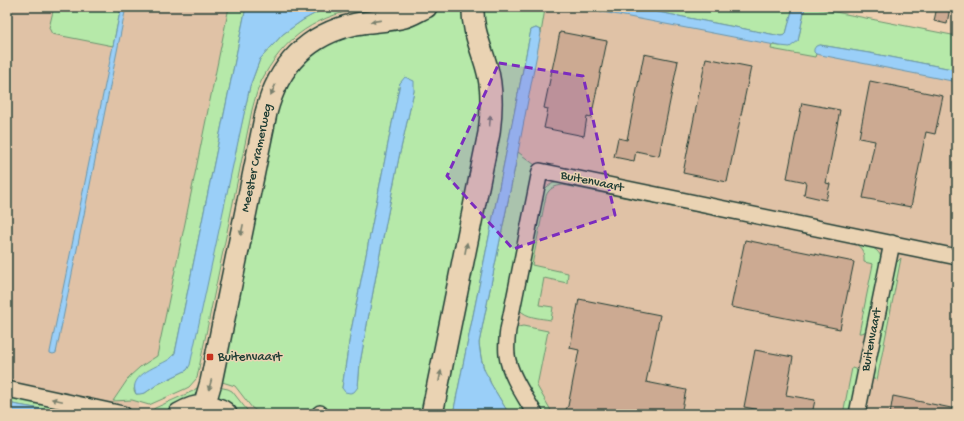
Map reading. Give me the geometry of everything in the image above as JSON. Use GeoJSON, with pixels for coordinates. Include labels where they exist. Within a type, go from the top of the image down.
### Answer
{"type":"FeatureCollection","features":[{"type":"Feature","properties":{"kind":"main road","name":"Meester Cramerweg"},"geometry":{"type":"LineString","coordinates":[[204,406],[211,382],[266,113],[270,98],[280,76],[305,47],[318,38],[339,28],[406,16],[426,7]]}},
{"type":"Feature","properties":{"kind":"main road"},"geometry":{"type":"LineString","coordinates":[[432,414],[491,121],[490,79],[475,30],[473,21],[473,7]]}},
{"type":"Feature","properties":{"kind":"main road"},"geometry":{"type":"LineString","coordinates":[[180,414],[191,408],[204,406],[218,408],[226,414]]}},
{"type":"Feature","properties":{"kind":"street","name":"Buitenvaart"},"geometry":{"type":"LineString","coordinates":[[535,414],[516,381],[507,357],[506,347],[508,330],[540,171],[957,257]]}},
{"type":"Feature","properties":{"kind":"street","name":"Buitenvaart"},"geometry":{"type":"LineString","coordinates":[[857,414],[892,243]]}},
{"type":"Feature","properties":{"kind":"street"},"geometry":{"type":"LineString","coordinates":[[7,389],[123,414]]}},
{"type":"Feature","properties":{"kind":"highlighted area"},"geometry":{"type":"Polygon","coordinates":[[[499,63],[583,76],[615,215],[513,249],[447,176],[499,63]]]}},
{"type":"Feature","properties":{"kind":"shaded area","name":"Buitenvaart"},"geometry":{"type":"Polygon","coordinates":[[[7,7],[257,7],[184,359],[143,383],[137,414],[7,414],[7,7]]]}},
{"type":"Feature","properties":{"kind":"shaded area"},"geometry":{"type":"Polygon","coordinates":[[[540,7],[600,7],[957,76],[957,414],[460,414],[540,7]]]}},
{"type":"Feature","properties":{"kind":"green space"},"geometry":{"type":"Polygon","coordinates":[[[54,7],[121,7],[113,46],[52,34],[49,28],[54,7]]]}},
{"type":"Feature","properties":{"kind":"green space"},"geometry":{"type":"Polygon","coordinates":[[[229,7],[246,7],[175,353],[171,358],[135,385],[134,390],[136,394],[145,393],[158,384],[187,370],[250,86],[260,59],[283,34],[303,20],[327,7],[379,7],[343,13],[312,25],[285,46],[274,60],[260,84],[252,110],[197,378],[189,387],[149,405],[132,400],[113,401],[130,376],[140,367],[157,356],[229,7]]]}},
{"type":"Feature","properties":{"kind":"green space"},"geometry":{"type":"Polygon","coordinates":[[[435,7],[468,7],[487,94],[427,414],[265,414],[252,408],[235,386],[219,381],[279,88],[321,42],[435,7]],[[406,78],[400,83],[350,336],[342,388],[358,387],[360,363],[381,248],[414,91],[406,78]]]}},
{"type":"Feature","properties":{"kind":"green space"},"geometry":{"type":"Polygon","coordinates":[[[478,7],[539,7],[545,9],[541,33],[540,30],[536,28],[531,30],[453,414],[436,414],[493,134],[478,7]]]}},
{"type":"Feature","properties":{"kind":"green space"},"geometry":{"type":"Polygon","coordinates":[[[632,7],[793,7],[786,34],[781,36],[632,7]]]}},
{"type":"Feature","properties":{"kind":"green space"},"geometry":{"type":"Polygon","coordinates":[[[805,7],[957,36],[957,70],[820,45],[814,52],[816,54],[815,57],[771,49],[772,45],[780,46],[798,41],[805,7]]]}},
{"type":"Feature","properties":{"kind":"green space"},"geometry":{"type":"Polygon","coordinates":[[[518,152],[535,165],[501,332],[529,414],[509,414],[485,373],[479,343],[518,152]]]}},
{"type":"Feature","properties":{"kind":"green space"},"geometry":{"type":"Polygon","coordinates":[[[560,182],[738,218],[737,220],[563,185],[553,188],[546,196],[532,265],[568,273],[567,283],[544,278],[539,305],[553,307],[551,320],[538,318],[529,316],[519,309],[540,196],[548,186],[553,183],[560,182]]]}},
{"type":"Feature","properties":{"kind":"green space"},"geometry":{"type":"Polygon","coordinates":[[[851,241],[865,244],[873,248],[880,254],[882,259],[867,331],[862,333],[859,333],[873,264],[864,262],[863,251],[851,241]]]}},
{"type":"Feature","properties":{"kind":"green space"},"geometry":{"type":"Polygon","coordinates":[[[901,258],[877,380],[871,378],[894,266],[901,258]]]}},
{"type":"Feature","properties":{"kind":"green space"},"geometry":{"type":"Polygon","coordinates":[[[523,326],[548,331],[537,386],[553,414],[542,414],[514,362],[514,330],[523,326]]]}},
{"type":"Feature","properties":{"kind":"green space"},"geometry":{"type":"Polygon","coordinates":[[[852,368],[859,372],[852,414],[843,414],[852,368]]]}},
{"type":"Feature","properties":{"kind":"green space"},"geometry":{"type":"Polygon","coordinates":[[[198,387],[205,388],[204,392],[165,414],[154,414],[150,412],[155,408],[193,391],[198,387]]]}},
{"type":"Feature","properties":{"kind":"green space"},"geometry":{"type":"Polygon","coordinates":[[[218,387],[232,391],[250,414],[234,414],[220,405],[213,390],[218,387]]]}},
{"type":"Feature","properties":{"kind":"green space"},"geometry":{"type":"Polygon","coordinates":[[[7,394],[102,414],[69,414],[7,403],[7,394]]]}},
{"type":"Feature","properties":{"kind":"water"},"geometry":{"type":"Polygon","coordinates":[[[121,7],[126,7],[56,353],[53,354],[50,352],[121,7]]]}},
{"type":"Feature","properties":{"kind":"water"},"geometry":{"type":"Polygon","coordinates":[[[246,7],[327,7],[303,20],[283,34],[260,59],[250,86],[190,365],[187,370],[158,384],[145,393],[136,394],[136,381],[140,376],[171,358],[175,353],[246,7]]]}},
{"type":"Feature","properties":{"kind":"water"},"geometry":{"type":"Polygon","coordinates":[[[577,7],[632,7],[781,36],[786,34],[793,7],[805,7],[798,41],[790,47],[577,7]]]}},
{"type":"Feature","properties":{"kind":"water"},"geometry":{"type":"Polygon","coordinates":[[[536,28],[540,30],[541,33],[479,343],[482,361],[489,380],[509,414],[453,414],[531,30],[536,28]]]}},
{"type":"Feature","properties":{"kind":"water"},"geometry":{"type":"Polygon","coordinates":[[[820,45],[957,70],[957,82],[816,54],[814,49],[816,46],[820,45]]]}},
{"type":"Feature","properties":{"kind":"water"},"geometry":{"type":"Polygon","coordinates":[[[405,77],[414,81],[414,91],[381,248],[360,363],[358,387],[354,392],[350,393],[345,392],[342,388],[350,336],[400,83],[405,77]]]}},
{"type":"Feature","properties":{"kind":"water"},"geometry":{"type":"Polygon","coordinates":[[[7,403],[69,414],[11,414],[7,413],[7,403]]]}},
{"type":"Feature","properties":{"kind":"building"},"geometry":{"type":"Polygon","coordinates":[[[937,7],[950,7],[947,24],[934,21],[937,7]]]}},
{"type":"Feature","properties":{"kind":"building"},"geometry":{"type":"Polygon","coordinates":[[[560,32],[607,41],[591,118],[587,117],[584,136],[544,128],[548,109],[544,108],[560,32]]]}},
{"type":"Feature","properties":{"kind":"building"},"geometry":{"type":"Polygon","coordinates":[[[644,54],[678,61],[659,156],[636,151],[634,161],[614,157],[618,138],[627,140],[644,54]]]}},
{"type":"Feature","properties":{"kind":"building"},"geometry":{"type":"Polygon","coordinates":[[[706,58],[751,67],[727,182],[683,173],[706,58]]]}},
{"type":"Feature","properties":{"kind":"building"},"geometry":{"type":"Polygon","coordinates":[[[870,81],[943,96],[935,134],[926,132],[911,207],[863,198],[875,141],[859,138],[870,81]]]}},
{"type":"Feature","properties":{"kind":"building"},"geometry":{"type":"Polygon","coordinates":[[[802,103],[840,110],[826,183],[830,184],[826,200],[804,195],[806,182],[787,178],[802,103]]]}},
{"type":"Feature","properties":{"kind":"building"},"geometry":{"type":"Polygon","coordinates":[[[745,240],[854,262],[840,329],[731,307],[745,240]]]}},
{"type":"Feature","properties":{"kind":"building"},"geometry":{"type":"Polygon","coordinates":[[[579,299],[660,315],[646,382],[686,390],[681,414],[563,414],[568,406],[579,350],[570,348],[579,299]]]}},
{"type":"Feature","properties":{"kind":"building"},"geometry":{"type":"Polygon","coordinates":[[[755,350],[793,357],[786,395],[815,400],[812,414],[782,414],[744,407],[755,350]]]}},
{"type":"Feature","properties":{"kind":"building"},"geometry":{"type":"Polygon","coordinates":[[[893,396],[956,409],[955,414],[890,414],[893,396]]]}},
{"type":"Feature","properties":{"kind":"place","name":"Buitenvaart"},"geometry":{"type":"Point","coordinates":[210,357]}}]}
